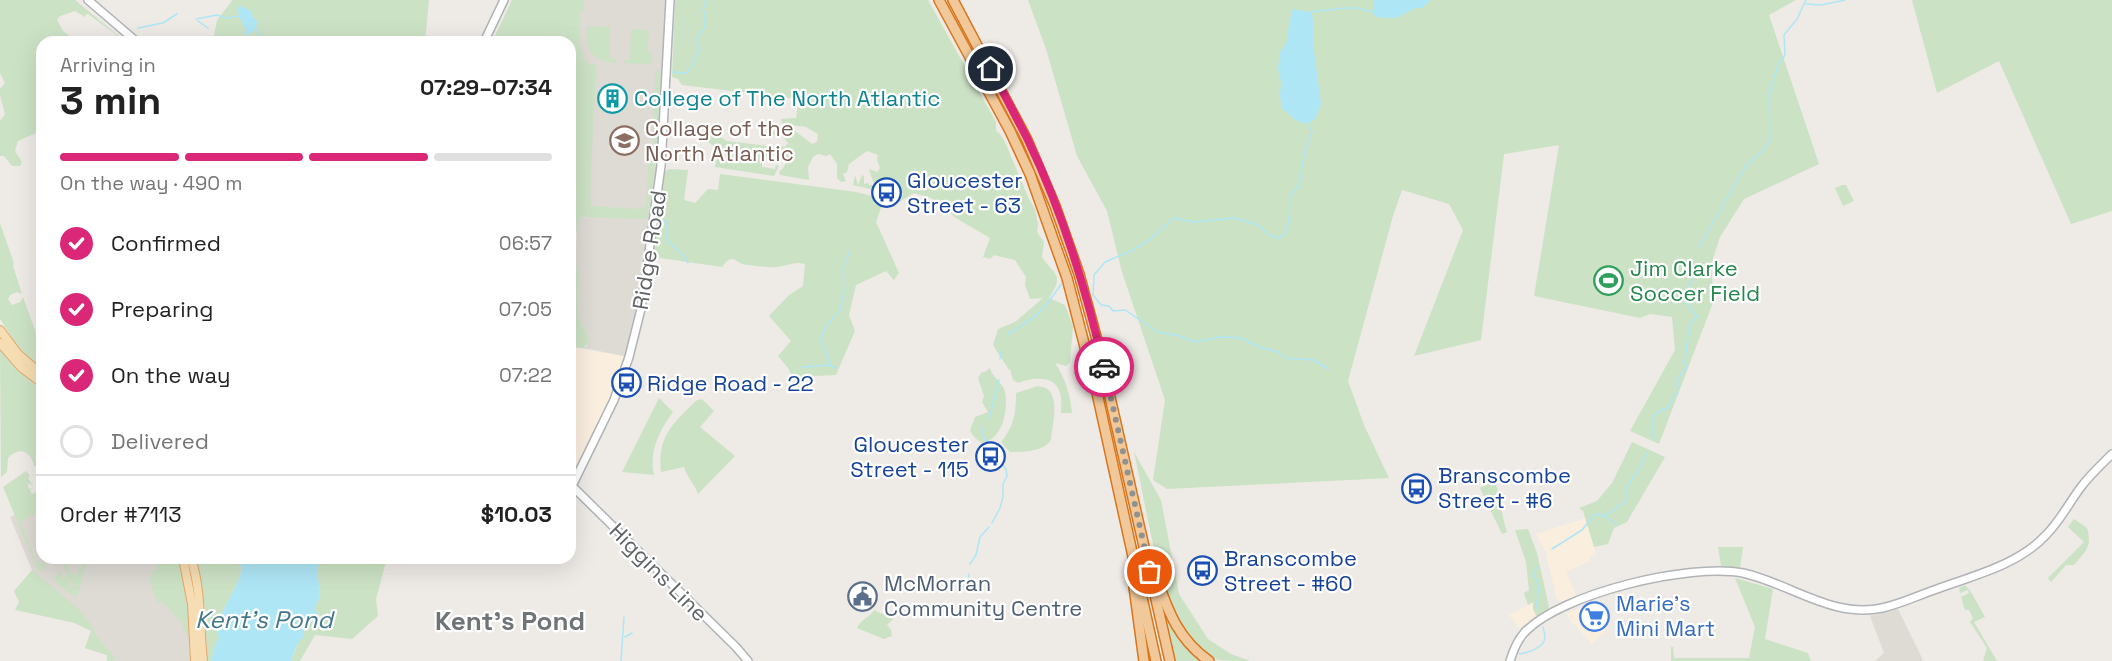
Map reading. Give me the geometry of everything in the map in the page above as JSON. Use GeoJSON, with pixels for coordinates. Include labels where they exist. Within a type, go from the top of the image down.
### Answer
{"type":"FeatureCollection","features":[{"type":"Feature","properties":{"kind":"highway"},"geometry":{"type":"LineString","coordinates":[[939,0],[1010,130],[1049,224],[1083,332],[1156,661]]}},
{"type":"Feature","properties":{"kind":"highway"},"geometry":{"type":"LineString","coordinates":[[952,0],[1027,140],[1055,206],[1079,274],[1097,340],[1170,661]]}},
{"type":"Feature","properties":{"kind":"highway"},"geometry":{"type":"LineString","coordinates":[[1140,528],[1165,603],[1175,625],[1185,641],[1209,661]]}},
{"type":"Feature","properties":{"kind":"highway"},"geometry":{"type":"LineString","coordinates":[[1128,531],[1143,661]]}},
{"type":"Feature","properties":{"kind":"main road"},"geometry":{"type":"LineString","coordinates":[[0,330],[17,353],[36,370]]}},
{"type":"Feature","properties":{"kind":"main road"},"geometry":{"type":"LineString","coordinates":[[0,342],[21,367],[36,378]]}},
{"type":"Feature","properties":{"kind":"main road"},"geometry":{"type":"LineString","coordinates":[[184,564],[192,604],[195,661]]}},
{"type":"Feature","properties":{"kind":"main road"},"geometry":{"type":"LineString","coordinates":[[193,564],[200,601],[203,661]]}},
{"type":"Feature","properties":{"kind":"street"},"geometry":{"type":"LineString","coordinates":[[88,0],[130,36]]}},
{"type":"Feature","properties":{"kind":"street"},"geometry":{"type":"LineString","coordinates":[[487,36],[504,0]]}},
{"type":"Feature","properties":{"kind":"street","name":"Ridge Road"},"geometry":{"type":"LineString","coordinates":[[576,475],[614,400],[629,357],[641,309],[661,166],[670,0]]}},
{"type":"Feature","properties":{"kind":"street"},"geometry":{"type":"LineString","coordinates":[[1510,661],[1524,633],[1545,617],[1599,593],[1657,578],[1734,572],[1768,581],[1836,607],[1868,610],[1890,606],[1998,567],[2026,553],[2051,530],[2084,484],[2112,454]]}},
{"type":"Feature","properties":{"kind":"street","name":"Higgins Line"},"geometry":{"type":"LineString","coordinates":[[576,490],[748,661]]}},
{"type":"Feature","properties":{"kind":"shaded area"},"geometry":{"type":"Polygon","coordinates":[[[568,0],[670,0],[661,166],[641,309],[629,357],[583,348],[587,346],[589,337],[578,316],[577,224],[581,218],[589,217],[576,97],[576,36],[570,36],[568,0]]]}},
{"type":"Feature","properties":{"kind":"shaded area"},"geometry":{"type":"Polygon","coordinates":[[[576,348],[629,357],[614,400],[576,473],[576,348]]]}},
{"type":"Feature","properties":{"kind":"shaded area"},"geometry":{"type":"Polygon","coordinates":[[[36,504],[36,564],[181,564],[190,632],[191,661],[107,661],[107,655],[85,648],[91,631],[75,623],[44,590],[32,570],[10,517],[36,504]]]}},
{"type":"Feature","properties":{"kind":"shaded area"},"geometry":{"type":"Polygon","coordinates":[[[1586,518],[1596,554],[1589,558],[1590,561],[1566,572],[1577,596],[1560,602],[1557,599],[1545,551],[1536,534],[1586,518]]]}},
{"type":"Feature","properties":{"kind":"shaded area"},"geometry":{"type":"Polygon","coordinates":[[[1600,599],[1605,632],[1592,644],[1569,619],[1567,613],[1600,599]]]}},
{"type":"Feature","properties":{"kind":"shaded area"},"geometry":{"type":"Polygon","coordinates":[[[1533,602],[1536,617],[1519,628],[1509,615],[1533,602]]]}},
{"type":"Feature","properties":{"kind":"shaded area"},"geometry":{"type":"Polygon","coordinates":[[[1898,609],[1923,661],[1875,661],[1884,653],[1870,616],[1898,609]]]}},
{"type":"Feature","properties":{"kind":"green space"},"geometry":{"type":"Polygon","coordinates":[[[0,0],[75,0],[119,36],[88,14],[85,17],[75,11],[60,16],[57,20],[63,31],[69,36],[36,36],[36,133],[18,141],[15,151],[22,162],[20,166],[12,166],[4,156],[0,156],[0,121],[5,114],[0,89],[5,83],[0,73],[0,0]]]}},
{"type":"Feature","properties":{"kind":"green space"},"geometry":{"type":"Polygon","coordinates":[[[429,0],[426,36],[214,36],[217,20],[232,1],[429,0]]]}},
{"type":"Feature","properties":{"kind":"green space"},"geometry":{"type":"Polygon","coordinates":[[[512,0],[584,0],[583,12],[579,13],[580,45],[585,61],[592,65],[596,64],[590,196],[592,206],[638,209],[646,206],[649,152],[645,150],[657,151],[648,217],[643,219],[581,218],[576,238],[576,36],[495,36],[512,0]]]}},
{"type":"Feature","properties":{"kind":"green space"},"geometry":{"type":"Polygon","coordinates":[[[675,0],[928,0],[996,122],[996,131],[1005,142],[1035,209],[1037,232],[1044,242],[1042,257],[1057,279],[1049,298],[1065,305],[1073,326],[1070,362],[1066,366],[1055,363],[1067,387],[1072,413],[1061,413],[1061,395],[1057,387],[1048,380],[1018,383],[1013,380],[1010,369],[993,345],[998,329],[1015,322],[1043,298],[1030,299],[1025,285],[1026,277],[1015,260],[994,255],[990,259],[983,257],[990,238],[956,218],[931,198],[914,193],[899,202],[883,192],[853,185],[855,175],[858,185],[862,175],[864,184],[874,185],[869,169],[877,172],[880,168],[878,155],[867,151],[849,164],[847,172],[843,174],[846,181],[841,182],[837,178],[837,164],[830,154],[827,156],[818,154],[813,157],[808,167],[809,180],[780,175],[779,172],[784,167],[787,158],[773,152],[762,162],[762,167],[775,169],[776,165],[779,166],[774,176],[715,167],[716,152],[707,141],[708,135],[719,136],[727,141],[776,147],[786,146],[788,143],[783,137],[768,134],[771,132],[795,131],[812,144],[817,142],[818,134],[806,127],[783,124],[781,119],[796,118],[799,99],[682,85],[678,79],[672,77],[675,0]]]}},
{"type":"Feature","properties":{"kind":"green space"},"geometry":{"type":"Polygon","coordinates":[[[1028,0],[1796,0],[1769,15],[1819,164],[1744,199],[1720,237],[1711,265],[1714,300],[1659,444],[1630,431],[1675,350],[1672,317],[1650,314],[1640,318],[1534,296],[1559,145],[1504,154],[1481,340],[1414,356],[1463,230],[1449,204],[1402,190],[1348,381],[1364,425],[1389,478],[1167,489],[1153,480],[1165,400],[1122,272],[1107,211],[1077,156],[1046,49],[1028,0]]]}},
{"type":"Feature","properties":{"kind":"green space"},"geometry":{"type":"Polygon","coordinates":[[[1912,0],[2112,0],[2112,211],[2071,224],[1999,61],[1937,93],[1912,0]]]}},
{"type":"Feature","properties":{"kind":"green space"},"geometry":{"type":"Polygon","coordinates":[[[587,26],[610,27],[609,59],[616,59],[616,63],[601,60],[592,53],[587,42],[587,26]]]}},
{"type":"Feature","properties":{"kind":"green space"},"geometry":{"type":"Polygon","coordinates":[[[631,29],[649,30],[648,50],[653,57],[651,64],[624,63],[624,60],[630,60],[631,29]]]}},
{"type":"Feature","properties":{"kind":"green space"},"geometry":{"type":"Polygon","coordinates":[[[655,70],[661,75],[658,141],[653,144],[655,70]]]}},
{"type":"Feature","properties":{"kind":"green space"},"geometry":{"type":"Polygon","coordinates":[[[622,126],[630,127],[629,141],[611,141],[611,130],[621,130],[622,126]]]}},
{"type":"Feature","properties":{"kind":"green space"},"geometry":{"type":"Polygon","coordinates":[[[669,169],[688,170],[684,200],[695,203],[708,189],[718,190],[720,174],[856,192],[883,202],[876,222],[899,273],[894,280],[886,271],[856,285],[849,315],[855,331],[836,375],[815,376],[795,383],[788,368],[778,356],[791,341],[769,316],[789,295],[803,286],[805,264],[767,267],[744,264],[732,259],[722,267],[653,257],[665,172],[669,169]]]}},
{"type":"Feature","properties":{"kind":"green space"},"geometry":{"type":"Polygon","coordinates":[[[1846,185],[1854,201],[1843,206],[1835,188],[1846,185]]]}},
{"type":"Feature","properties":{"kind":"green space"},"geometry":{"type":"Polygon","coordinates":[[[0,223],[22,294],[17,292],[10,295],[8,299],[12,305],[20,302],[23,297],[36,333],[36,363],[18,347],[0,319],[0,223]]]}},
{"type":"Feature","properties":{"kind":"green space"},"geometry":{"type":"Polygon","coordinates":[[[576,265],[579,274],[578,316],[589,337],[589,342],[583,348],[576,347],[576,265]]]}},
{"type":"Feature","properties":{"kind":"green space"},"geometry":{"type":"Polygon","coordinates":[[[0,350],[36,385],[36,466],[27,454],[16,452],[8,458],[7,472],[1,477],[0,350]]]}},
{"type":"Feature","properties":{"kind":"green space"},"geometry":{"type":"Polygon","coordinates":[[[990,368],[1004,389],[1006,407],[1000,430],[995,436],[982,443],[970,431],[975,417],[988,412],[982,402],[984,396],[978,378],[982,372],[990,368]]]}},
{"type":"Feature","properties":{"kind":"green space"},"geometry":{"type":"Polygon","coordinates":[[[1038,386],[1048,390],[1053,398],[1051,440],[1038,449],[1010,452],[1001,442],[1009,431],[1013,419],[1016,393],[1038,386]]]}},
{"type":"Feature","properties":{"kind":"green space"},"geometry":{"type":"Polygon","coordinates":[[[659,398],[673,412],[656,442],[653,458],[654,475],[622,472],[659,398]]]}},
{"type":"Feature","properties":{"kind":"green space"},"geometry":{"type":"Polygon","coordinates":[[[702,399],[714,411],[700,427],[735,456],[698,494],[684,467],[661,472],[660,460],[668,431],[688,408],[697,400],[702,399]]]}},
{"type":"Feature","properties":{"kind":"green space"},"geometry":{"type":"Polygon","coordinates":[[[1632,442],[1665,457],[1627,522],[1614,528],[1608,544],[1594,547],[1583,511],[1579,508],[1597,501],[1612,483],[1632,442]]]}},
{"type":"Feature","properties":{"kind":"green space"},"geometry":{"type":"Polygon","coordinates":[[[1134,452],[1161,500],[1179,594],[1208,639],[1231,654],[1250,661],[1218,660],[1212,657],[1194,643],[1180,624],[1156,558],[1134,452]]]}},
{"type":"Feature","properties":{"kind":"green space"},"geometry":{"type":"Polygon","coordinates":[[[26,471],[30,476],[28,478],[33,486],[28,483],[28,487],[33,488],[30,490],[32,494],[36,492],[36,513],[20,522],[36,564],[44,564],[46,568],[41,572],[36,566],[3,487],[26,471]]]}},
{"type":"Feature","properties":{"kind":"green space"},"geometry":{"type":"Polygon","coordinates":[[[1495,481],[1507,532],[1502,534],[1480,488],[1495,481]]]}},
{"type":"Feature","properties":{"kind":"green space"},"geometry":{"type":"Polygon","coordinates":[[[2074,519],[2087,528],[2088,544],[2085,552],[2074,565],[2066,565],[2051,582],[2048,578],[2084,542],[2068,527],[2074,519]]]}},
{"type":"Feature","properties":{"kind":"green space"},"geometry":{"type":"Polygon","coordinates":[[[1528,529],[1537,553],[1549,607],[1537,617],[1533,609],[1533,602],[1528,605],[1524,593],[1529,590],[1526,562],[1515,530],[1528,529]]]}},
{"type":"Feature","properties":{"kind":"green space"},"geometry":{"type":"Polygon","coordinates":[[[1718,547],[1743,547],[1740,568],[1721,566],[1718,547]]]}},
{"type":"Feature","properties":{"kind":"green space"},"geometry":{"type":"Polygon","coordinates":[[[69,564],[67,571],[71,573],[70,585],[79,593],[75,597],[57,584],[55,579],[59,571],[62,572],[60,575],[63,579],[68,574],[63,567],[69,564]]]}},
{"type":"Feature","properties":{"kind":"green space"},"geometry":{"type":"Polygon","coordinates":[[[82,564],[86,564],[79,592],[72,584],[71,577],[72,574],[77,575],[79,568],[81,569],[82,564]]]}},
{"type":"Feature","properties":{"kind":"green space"},"geometry":{"type":"Polygon","coordinates":[[[158,564],[181,564],[187,595],[189,636],[182,628],[184,625],[162,601],[159,604],[152,590],[154,587],[150,584],[152,570],[156,571],[158,564]]]}},
{"type":"Feature","properties":{"kind":"green space"},"geometry":{"type":"Polygon","coordinates":[[[197,564],[240,564],[238,580],[222,613],[220,640],[216,642],[211,661],[208,661],[207,656],[205,607],[197,564]]]}},
{"type":"Feature","properties":{"kind":"green space"},"geometry":{"type":"Polygon","coordinates":[[[320,564],[385,564],[376,599],[378,616],[352,639],[315,635],[300,661],[291,661],[307,621],[317,622],[320,619],[319,614],[313,610],[320,596],[320,564]]]}},
{"type":"Feature","properties":{"kind":"green space"},"geometry":{"type":"Polygon","coordinates":[[[32,570],[74,605],[90,623],[96,636],[116,658],[107,661],[107,655],[85,648],[91,631],[75,623],[15,610],[19,602],[14,591],[32,570]]]}},
{"type":"Feature","properties":{"kind":"green space"},"geometry":{"type":"Polygon","coordinates":[[[1735,578],[1773,589],[1765,639],[1808,653],[1811,661],[1671,661],[1671,647],[1673,647],[1674,658],[1749,658],[1755,627],[1735,578]]]}},
{"type":"Feature","properties":{"kind":"green space"},"geometry":{"type":"Polygon","coordinates":[[[1965,585],[1985,617],[1974,622],[1997,661],[1983,661],[1987,648],[1970,622],[1973,618],[1969,610],[1965,610],[1961,597],[1969,593],[1968,590],[1960,593],[1959,588],[1965,585]]]}},
{"type":"Feature","properties":{"kind":"green space"},"geometry":{"type":"Polygon","coordinates":[[[874,610],[882,614],[893,612],[895,617],[887,625],[892,636],[884,639],[857,628],[874,610]]]}},
{"type":"Feature","properties":{"kind":"green space"},"geometry":{"type":"Polygon","coordinates":[[[1165,613],[1173,627],[1204,661],[1176,661],[1165,613]]]}},
{"type":"Feature","properties":{"kind":"water"},"geometry":{"type":"Polygon","coordinates":[[[1373,0],[1431,0],[1422,8],[1416,8],[1396,18],[1375,17],[1373,0]]]}},
{"type":"Feature","properties":{"kind":"water"},"geometry":{"type":"Polygon","coordinates":[[[241,6],[251,11],[258,22],[254,31],[246,36],[238,11],[238,7],[241,6]]]}},
{"type":"Feature","properties":{"kind":"water"},"geometry":{"type":"Polygon","coordinates":[[[1292,9],[1310,12],[1313,18],[1313,44],[1321,104],[1315,119],[1307,124],[1295,120],[1282,108],[1280,96],[1281,82],[1278,68],[1280,52],[1286,43],[1292,9]]]}},
{"type":"Feature","properties":{"kind":"water","name":"Kent's Pond"},"geometry":{"type":"Polygon","coordinates":[[[240,564],[320,564],[320,596],[314,610],[318,612],[317,623],[308,622],[304,636],[291,661],[211,661],[216,642],[219,640],[219,622],[241,572],[240,564]]]}},
{"type":"Feature","properties":{"kind":"waterway"},"geometry":{"type":"LineString","coordinates":[[672,72],[686,73],[691,69],[699,49],[695,40],[705,28],[703,9],[707,0]]}},
{"type":"Feature","properties":{"kind":"waterway"},"geometry":{"type":"LineString","coordinates":[[1699,247],[1745,167],[1766,147],[1770,138],[1769,94],[1778,65],[1785,55],[1784,35],[1797,19],[1806,0]]}},
{"type":"Feature","properties":{"kind":"waterway"},"geometry":{"type":"LineString","coordinates":[[1806,4],[1821,5],[1845,0]]}},
{"type":"Feature","properties":{"kind":"waterway"},"geometry":{"type":"LineString","coordinates":[[1310,12],[1344,8],[1373,12]]}},
{"type":"Feature","properties":{"kind":"waterway"},"geometry":{"type":"LineString","coordinates":[[138,28],[163,23],[177,14]]}},
{"type":"Feature","properties":{"kind":"waterway"},"geometry":{"type":"LineString","coordinates":[[196,19],[217,15],[225,18],[239,16]]}},
{"type":"Feature","properties":{"kind":"waterway"},"geometry":{"type":"LineString","coordinates":[[198,21],[208,28]]}},
{"type":"Feature","properties":{"kind":"waterway"},"geometry":{"type":"LineString","coordinates":[[256,28],[261,36]]}},
{"type":"Feature","properties":{"kind":"waterway"},"geometry":{"type":"LineString","coordinates":[[1308,124],[1312,132],[1305,150],[1299,185],[1290,196],[1289,220],[1282,237],[1269,235],[1258,225],[1235,218],[1193,222],[1174,218],[1149,240],[1105,262],[1094,275],[1093,295],[1101,305],[1109,306],[1113,311],[1125,310],[1158,332],[1180,336],[1195,342],[1221,337],[1241,338],[1259,347],[1278,352],[1286,358],[1314,360],[1328,369]]}},
{"type":"Feature","properties":{"kind":"waterway"},"geometry":{"type":"LineString","coordinates":[[659,219],[667,222],[667,240],[688,263]]}},
{"type":"Feature","properties":{"kind":"waterway"},"geometry":{"type":"LineString","coordinates":[[828,365],[829,359],[821,340],[825,327],[840,310],[844,291],[843,267],[850,251]]}},
{"type":"Feature","properties":{"kind":"waterway"},"geometry":{"type":"LineString","coordinates":[[1654,439],[1653,419],[1658,412],[1668,408],[1678,393],[1676,381],[1687,367],[1684,362],[1690,330],[1688,328],[1697,316],[1689,306],[1687,295],[1695,271]]}},
{"type":"Feature","properties":{"kind":"waterway"},"geometry":{"type":"LineString","coordinates":[[1008,334],[1039,313],[1062,283]]}},
{"type":"Feature","properties":{"kind":"waterway"},"geometry":{"type":"LineString","coordinates":[[1000,359],[1001,351]]}},
{"type":"Feature","properties":{"kind":"waterway"},"geometry":{"type":"LineString","coordinates":[[802,367],[828,365],[836,368]]}},
{"type":"Feature","properties":{"kind":"waterway"},"geometry":{"type":"LineString","coordinates":[[989,419],[999,380]]}},
{"type":"Feature","properties":{"kind":"waterway"},"geometry":{"type":"LineString","coordinates":[[982,427],[982,435],[987,442]]}},
{"type":"Feature","properties":{"kind":"waterway"},"geometry":{"type":"LineString","coordinates":[[992,523],[1000,508],[1003,484],[1007,476],[1006,469],[995,450]]}},
{"type":"Feature","properties":{"kind":"waterway"},"geometry":{"type":"LineString","coordinates":[[1552,549],[1582,530],[1594,515],[1604,516],[1626,501],[1626,488],[1639,470],[1647,453]]}},
{"type":"Feature","properties":{"kind":"waterway"},"geometry":{"type":"LineString","coordinates":[[1604,516],[1617,525]]}},
{"type":"Feature","properties":{"kind":"waterway"},"geometry":{"type":"LineString","coordinates":[[970,564],[976,555],[980,537],[989,527]]}},
{"type":"Feature","properties":{"kind":"waterway"},"geometry":{"type":"LineString","coordinates":[[1537,567],[1533,574],[1537,580],[1538,611]]}},
{"type":"Feature","properties":{"kind":"waterway"},"geometry":{"type":"LineString","coordinates":[[962,588],[968,583],[969,574]]}},
{"type":"Feature","properties":{"kind":"waterway"},"geometry":{"type":"LineString","coordinates":[[621,661],[624,617]]}},
{"type":"Feature","properties":{"kind":"waterway"},"geometry":{"type":"LineString","coordinates":[[1519,654],[1542,645],[1545,638],[1543,627]]}},
{"type":"Feature","properties":{"kind":"waterway"},"geometry":{"type":"LineString","coordinates":[[625,637],[632,633]]}},
{"type":"Feature","properties":{"kind":"way so far"},"geometry":{"type":"LineString","coordinates":[[1104,367],[1150,572]]}},
{"type":"Feature","properties":{"kind":"place","name":"College of The North Atlantic"},"geometry":{"type":"Point","coordinates":[613,98]}},
{"type":"Feature","properties":{"kind":"place","name":"Collage of the North Atlantic"},"geometry":{"type":"Point","coordinates":[624,141]}},
{"type":"Feature","properties":{"kind":"place","name":"Gloucester Street - 63"},"geometry":{"type":"Point","coordinates":[886,193]}},
{"type":"Feature","properties":{"kind":"place","name":"Jim Clarke Soccer Field"},"geometry":{"type":"Point","coordinates":[1609,281]}},
{"type":"Feature","properties":{"kind":"place","name":"Ridge Road - 22"},"geometry":{"type":"Point","coordinates":[626,383]}},
{"type":"Feature","properties":{"kind":"place","name":"Gloucester Street - 115"},"geometry":{"type":"Point","coordinates":[990,457]}},
{"type":"Feature","properties":{"kind":"place","name":"Branscombe Street - #6"},"geometry":{"type":"Point","coordinates":[1417,488]}},
{"type":"Feature","properties":{"kind":"place","name":"Branscombe Street - #60"},"geometry":{"type":"Point","coordinates":[1203,571]}},
{"type":"Feature","properties":{"kind":"place","name":"McMorran Community Centre"},"geometry":{"type":"Point","coordinates":[863,596]}},
{"type":"Feature","properties":{"kind":"place","name":"Marie's Mini Mart"},"geometry":{"type":"Point","coordinates":[1595,616]}},
{"type":"Feature","properties":{"kind":"district","name":"Kent's Pond"},"geometry":{"type":"Point","coordinates":[510,621]}},
{"type":"Feature","properties":{"kind":"route"},"geometry":{"type":"LineString","coordinates":[[991,69],[1027,140],[1055,206],[1079,274],[1104,367]]}}]}
